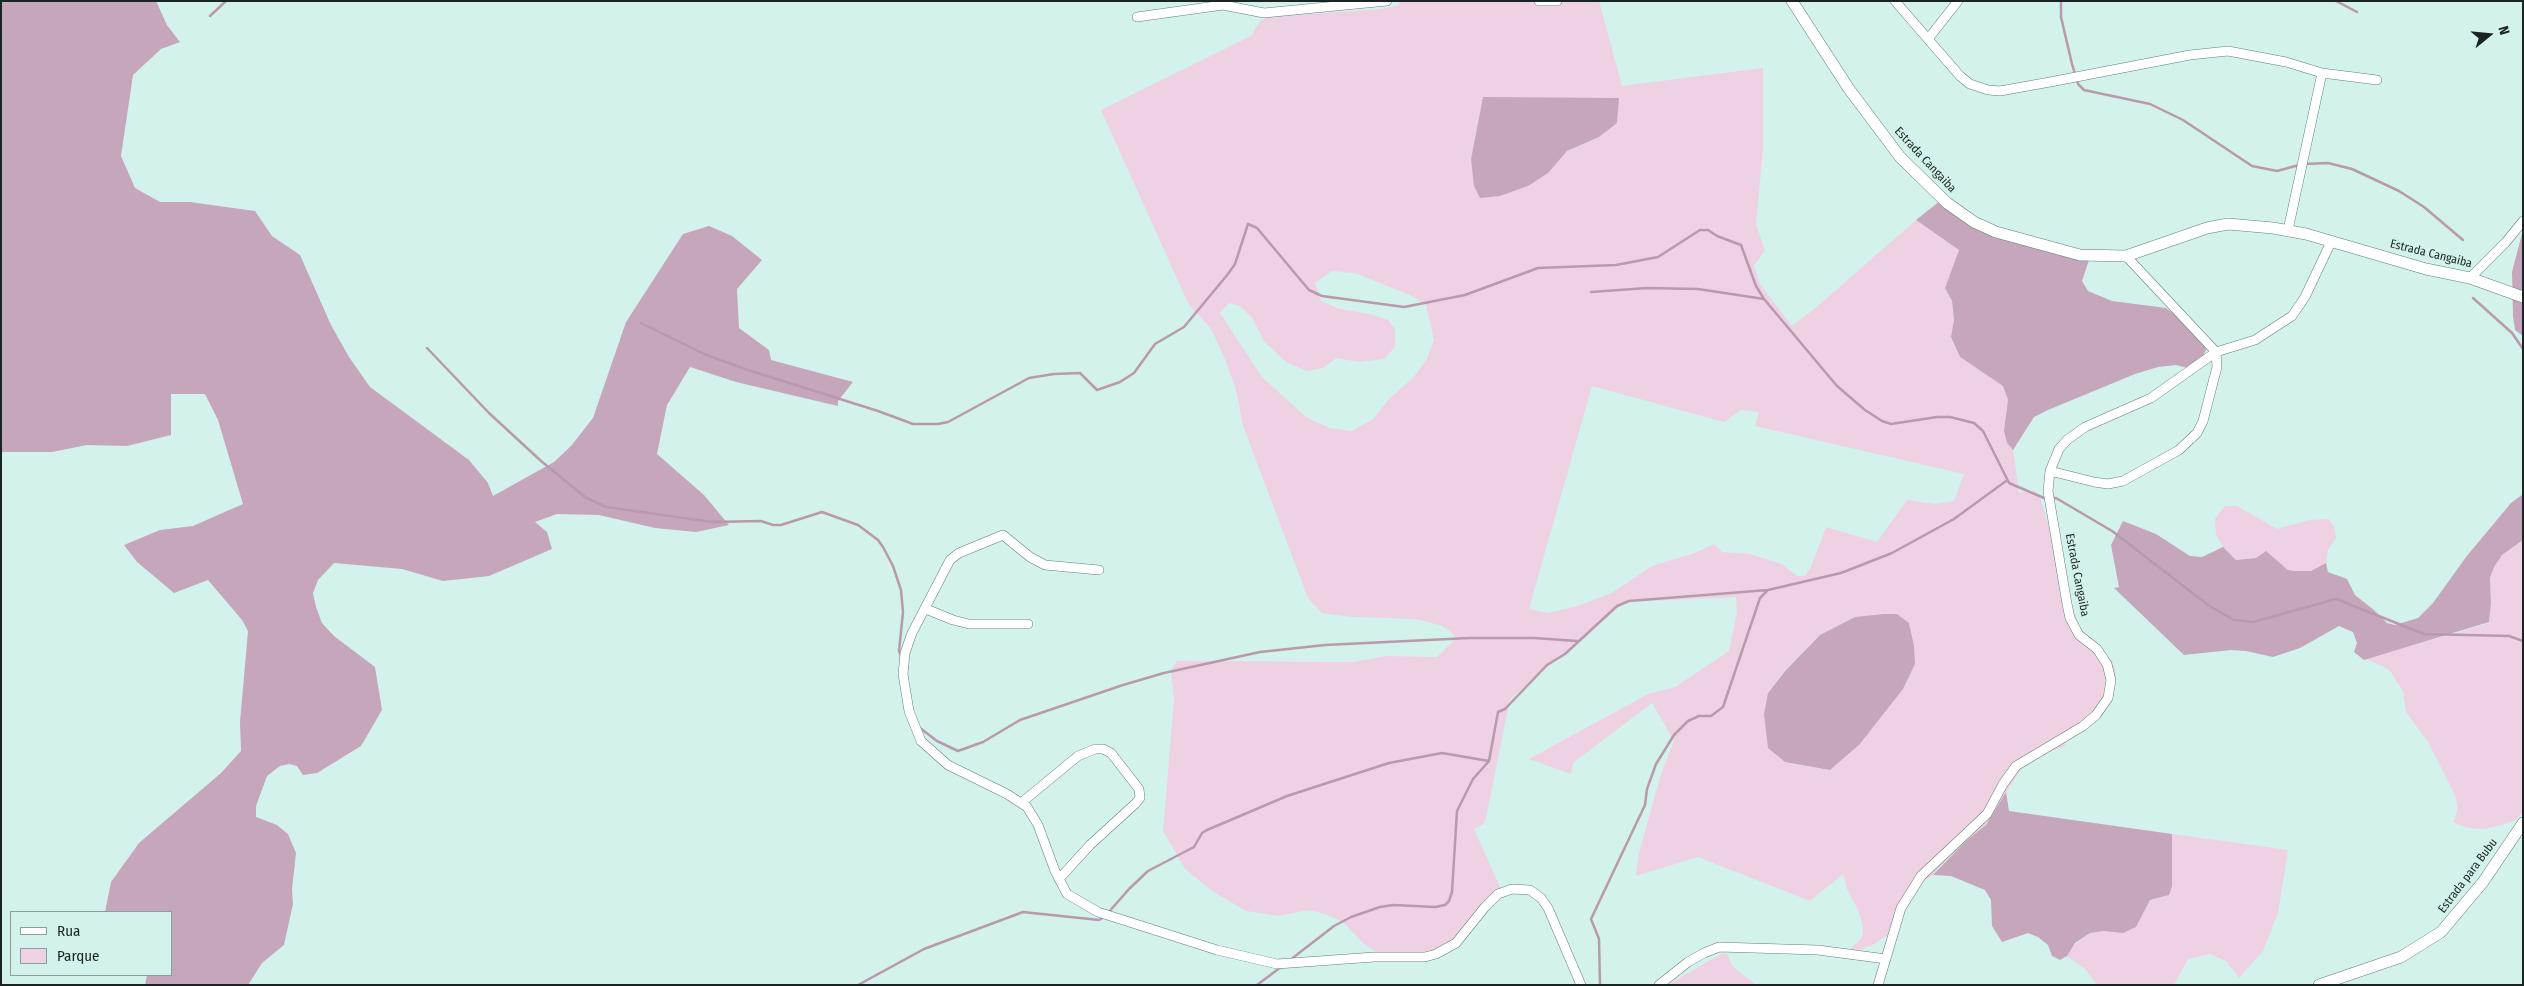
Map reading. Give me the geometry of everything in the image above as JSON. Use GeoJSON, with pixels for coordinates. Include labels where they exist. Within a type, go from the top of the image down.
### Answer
{"type":"FeatureCollection","features":[{"type":"Feature","properties":{"kind":"street"},"geometry":{"type":"LineString","coordinates":[[1137,17],[1223,5],[1271,12],[1387,1]]}},
{"type":"Feature","properties":{"kind":"street"},"geometry":{"type":"LineString","coordinates":[[1539,1],[1557,1]]}},
{"type":"Feature","properties":{"kind":"street","name":"Estrada Cangaiba"},"geometry":{"type":"LineString","coordinates":[[1792,1],[1849,89],[1900,157],[1947,203],[1974,222],[2015,239],[2080,255],[2126,256],[2207,228],[2228,224],[2288,230],[2470,278],[2523,298]]}},
{"type":"Feature","properties":{"kind":"street"},"geometry":{"type":"LineString","coordinates":[[1895,1],[1965,80],[1978,88],[1994,91],[2190,55],[2228,51],[2286,62],[2322,73],[2377,80]]}},
{"type":"Feature","properties":{"kind":"street"},"geometry":{"type":"LineString","coordinates":[[1928,39],[1958,1]]}},
{"type":"Feature","properties":{"kind":"street"},"geometry":{"type":"LineString","coordinates":[[2288,230],[2322,73]]}},
{"type":"Feature","properties":{"kind":"street"},"geometry":{"type":"LineString","coordinates":[[2470,278],[2506,242],[2523,221]]}},
{"type":"Feature","properties":{"kind":"street","name":"Estrada Cangaiba"},"geometry":{"type":"LineString","coordinates":[[1878,985],[1901,908],[1921,876],[1987,814],[2003,784],[2016,766],[2083,726],[2096,715],[2108,698],[2111,680],[2107,664],[2097,649],[2079,635],[2070,618],[2067,604],[2048,491],[2050,471],[2059,449],[2075,433],[2151,398],[2216,352],[2255,340],[2292,316],[2309,290],[2331,242]]}},
{"type":"Feature","properties":{"kind":"street"},"geometry":{"type":"LineString","coordinates":[[2050,471],[2108,484],[2130,477],[2179,450],[2197,433],[2202,421],[2218,367],[2216,352],[2126,256]]}},
{"type":"Feature","properties":{"kind":"street"},"geometry":{"type":"LineString","coordinates":[[1099,570],[1045,565],[1030,557],[1008,538],[998,536],[953,556],[912,633],[905,654],[903,674],[915,728],[922,742],[948,765],[1021,803],[1038,825],[1059,879],[1067,894],[1098,912],[1217,950],[1277,964],[1374,957],[1425,957],[1436,954],[1456,943],[1498,894],[1512,889],[1530,890],[1541,898],[1548,908],[1581,985]]}},
{"type":"Feature","properties":{"kind":"street"},"geometry":{"type":"LineString","coordinates":[[926,609],[953,620],[970,624],[1028,624]]}},
{"type":"Feature","properties":{"kind":"street"},"geometry":{"type":"LineString","coordinates":[[1021,803],[1078,756],[1094,749],[1103,749],[1111,753],[1139,789],[1140,798],[1136,803],[1090,846],[1059,879]]}},
{"type":"Feature","properties":{"kind":"street","name":"Estrada para Bubu"},"geometry":{"type":"LineString","coordinates":[[2319,985],[2401,956],[2441,932],[2483,882],[2523,823]]}},
{"type":"Feature","properties":{"kind":"street"},"geometry":{"type":"LineString","coordinates":[[1659,985],[1688,962],[1720,947],[1818,950],[1886,959]]}},
{"type":"Feature","properties":{"kind":"green space"},"geometry":{"type":"Polygon","coordinates":[[[1399,1],[1599,1],[1622,86],[1763,68],[1763,150],[1756,224],[1765,250],[1754,266],[1760,284],[1792,326],[1819,305],[1916,220],[1959,250],[1945,288],[1952,301],[1954,320],[1951,338],[1960,357],[2003,386],[2008,400],[2007,443],[2013,450],[2019,492],[2035,491],[2040,497],[2085,647],[2112,660],[2116,672],[2114,687],[2105,703],[2067,737],[2065,746],[2038,756],[2022,768],[1986,825],[1966,841],[1933,875],[1918,885],[1897,929],[1871,946],[1858,950],[1850,949],[1862,938],[1863,926],[1858,910],[1847,889],[1843,874],[1810,901],[1698,857],[1636,876],[1639,853],[1661,774],[1674,741],[1652,703],[1573,763],[1571,774],[1529,759],[1648,694],[1675,687],[1729,651],[1737,612],[1736,597],[1625,602],[1510,699],[1485,823],[1474,829],[1501,889],[1445,948],[1430,954],[1405,956],[1376,952],[1363,943],[1343,922],[1325,914],[1309,910],[1278,916],[1246,911],[1212,891],[1185,869],[1163,831],[1174,699],[1171,671],[1177,661],[1354,662],[1386,656],[1437,657],[1456,638],[1449,630],[1439,625],[1416,619],[1351,617],[1322,613],[1308,598],[1243,426],[1236,390],[1225,359],[1211,329],[1188,303],[1101,110],[1251,36],[1260,21],[1268,17],[1382,9],[1399,5],[1399,1]],[[1483,97],[1471,159],[1567,151],[1599,137],[1617,123],[1483,97]],[[1332,271],[1315,283],[1321,301],[1340,309],[1370,314],[1388,320],[1395,329],[1395,347],[1384,359],[1359,362],[1336,358],[1323,368],[1307,371],[1286,362],[1264,341],[1253,319],[1240,306],[1229,303],[1220,313],[1262,377],[1306,417],[1329,428],[1352,431],[1373,419],[1389,399],[1413,378],[1427,359],[1434,340],[1426,305],[1412,296],[1355,273],[1332,271]],[[1592,386],[1529,609],[1548,613],[1574,607],[1610,594],[1652,566],[1692,554],[1714,544],[1722,552],[1750,554],[1782,564],[1797,576],[1805,576],[1811,567],[1826,527],[1877,542],[1907,500],[1935,504],[1954,501],[1964,474],[1755,426],[1759,412],[1741,410],[1724,422],[1592,386]],[[1883,614],[1855,617],[1820,635],[1786,669],[1768,693],[1785,762],[1830,770],[1860,744],[1903,689],[1915,664],[1883,614]]]}},
{"type":"Feature","properties":{"kind":"green space"},"geometry":{"type":"Polygon","coordinates":[[[2225,506],[2237,506],[2277,529],[2309,520],[2329,519],[2334,528],[2336,538],[2328,550],[2326,563],[2311,571],[2294,571],[2288,570],[2266,552],[2256,558],[2236,560],[2223,547],[2216,535],[2215,519],[2225,506]]]}},
{"type":"Feature","properties":{"kind":"green space"},"geometry":{"type":"Polygon","coordinates":[[[2523,540],[2523,812],[2516,820],[2508,823],[2485,829],[2468,828],[2453,822],[2457,812],[2457,803],[2453,791],[2428,742],[2406,712],[2403,692],[2391,672],[2366,659],[2489,622],[2491,604],[2490,578],[2494,567],[2502,555],[2523,540]]]}},
{"type":"Feature","properties":{"kind":"green space"},"geometry":{"type":"Polygon","coordinates":[[[2172,834],[2288,850],[2278,913],[2263,951],[2239,978],[2226,961],[2210,954],[2188,959],[2174,985],[2097,985],[2085,969],[2067,956],[2070,948],[2090,933],[2104,931],[2141,917],[2150,900],[2169,895],[2172,834]]]}},
{"type":"Feature","properties":{"kind":"green space"},"geometry":{"type":"Polygon","coordinates":[[[1723,953],[1728,955],[1732,966],[1756,985],[1667,985],[1723,953]]]}},
{"type":"Feature","properties":{"kind":"shaded area"},"geometry":{"type":"Polygon","coordinates":[[[1,1],[156,1],[167,25],[180,42],[161,49],[133,75],[121,156],[135,188],[160,202],[190,202],[255,211],[272,236],[300,255],[331,325],[349,357],[370,387],[469,460],[488,483],[493,496],[554,462],[571,446],[593,418],[626,322],[683,234],[709,226],[732,236],[762,260],[737,289],[739,328],[769,350],[771,360],[853,382],[838,401],[838,406],[736,382],[690,367],[667,405],[657,454],[704,495],[729,525],[696,532],[655,528],[599,515],[557,514],[535,522],[547,532],[552,549],[489,576],[443,581],[402,569],[334,563],[318,580],[313,593],[316,607],[322,623],[334,636],[375,667],[382,710],[361,746],[317,773],[303,775],[297,766],[289,764],[280,766],[267,776],[256,806],[256,817],[277,825],[288,834],[296,853],[292,889],[293,904],[284,945],[262,963],[248,985],[145,985],[147,976],[172,976],[172,911],[105,911],[111,882],[139,843],[221,773],[241,751],[240,722],[248,631],[242,620],[208,580],[174,593],[137,562],[124,545],[160,530],[193,526],[243,504],[218,420],[205,394],[171,394],[171,435],[127,446],[87,445],[52,452],[1,452],[1,1]]]}},
{"type":"Feature","properties":{"kind":"shaded area"},"geometry":{"type":"Polygon","coordinates":[[[1483,97],[1619,98],[1617,123],[1599,137],[1567,151],[1548,173],[1528,186],[1500,196],[1480,198],[1474,186],[1471,159],[1483,97]]]}},
{"type":"Feature","properties":{"kind":"shaded area"},"geometry":{"type":"Polygon","coordinates":[[[1940,201],[1962,217],[2090,257],[2082,281],[2088,291],[2112,301],[2166,308],[2192,328],[2203,341],[2206,350],[2203,356],[2188,368],[2176,365],[2158,367],[2135,374],[2048,410],[2034,417],[2013,450],[2007,443],[2004,431],[2008,400],[2003,386],[1960,357],[1951,337],[1954,320],[1952,301],[1945,288],[1959,250],[1916,220],[1940,201]]]}},
{"type":"Feature","properties":{"kind":"shaded area"},"geometry":{"type":"Polygon","coordinates":[[[2523,230],[2523,336],[2515,330],[2512,272],[2523,230]]]}},
{"type":"Feature","properties":{"kind":"shaded area"},"geometry":{"type":"Polygon","coordinates":[[[2523,494],[2523,540],[2502,555],[2494,567],[2490,578],[2491,604],[2489,622],[2364,660],[2354,652],[2357,643],[2353,632],[2339,626],[2300,648],[2273,657],[2231,650],[2184,655],[2114,588],[2119,587],[2111,545],[2123,521],[2156,534],[2190,556],[2202,557],[2223,547],[2236,560],[2256,558],[2266,551],[2288,570],[2294,571],[2311,571],[2326,563],[2328,572],[2347,579],[2355,595],[2387,623],[2395,625],[2418,618],[2433,603],[2466,557],[2511,503],[2523,494]]]}},
{"type":"Feature","properties":{"kind":"shaded area"},"geometry":{"type":"Polygon","coordinates":[[[1897,614],[1909,623],[1914,646],[1915,664],[1903,689],[1860,744],[1830,770],[1785,762],[1768,748],[1764,714],[1768,693],[1786,670],[1820,635],[1855,617],[1897,614]]]}},
{"type":"Feature","properties":{"kind":"shaded area"},"geometry":{"type":"Polygon","coordinates":[[[2006,792],[2009,811],[2172,834],[2172,886],[2169,895],[2150,900],[2136,927],[2123,933],[2104,931],[2090,933],[2075,943],[2067,956],[2060,960],[2052,956],[2048,945],[2038,937],[2028,933],[2002,942],[1992,926],[1991,900],[1985,890],[1951,876],[1933,875],[1966,841],[1986,825],[2006,792]]]}},
{"type":"Feature","properties":{"kind":"waterway"},"geometry":{"type":"LineString","coordinates":[[210,16],[226,1]]}},
{"type":"Feature","properties":{"kind":"waterway"},"geometry":{"type":"LineString","coordinates":[[2061,1],[2061,17],[2072,64],[2078,84],[2084,90],[2150,104],[2183,120],[2252,166],[2277,171],[2299,165]]}},
{"type":"Feature","properties":{"kind":"waterway"},"geometry":{"type":"LineString","coordinates":[[2336,1],[2357,12]]}},
{"type":"Feature","properties":{"kind":"waterway"},"geometry":{"type":"LineString","coordinates":[[2304,164],[2328,163],[2352,169],[2399,191],[2424,207],[2463,240]]}},
{"type":"Feature","properties":{"kind":"waterway"},"geometry":{"type":"LineString","coordinates":[[641,323],[704,354],[748,370],[913,424],[938,424],[948,422],[1029,378],[1054,374],[1080,373],[1097,390],[1120,382],[1134,373],[1155,344],[1184,327],[1228,274],[1235,264],[1248,224],[1257,228],[1309,290],[1322,296],[1404,307],[1465,295],[1538,268],[1616,265],[1658,257],[1700,230],[1708,230],[1717,236],[1741,245],[1756,286],[1764,299],[1837,386],[1865,410],[1882,421],[1891,424],[1937,417],[1950,417],[1974,423],[1983,431],[2009,483],[2044,498],[2056,498],[2112,531],[2208,605],[2234,620],[2253,622],[2336,599],[2424,634],[2509,636],[2523,641]]}},
{"type":"Feature","properties":{"kind":"waterway"},"geometry":{"type":"LineString","coordinates":[[1591,292],[1647,288],[1698,289],[1764,299]]}},
{"type":"Feature","properties":{"kind":"waterway"},"geometry":{"type":"LineString","coordinates":[[2473,298],[2512,333],[2523,349]]}},
{"type":"Feature","properties":{"kind":"waterway"},"geometry":{"type":"LineString","coordinates":[[427,348],[489,413],[541,461],[585,497],[606,507],[712,522],[761,521],[773,525],[781,525],[822,512],[858,525],[878,540],[883,547],[893,566],[901,590],[903,612],[899,651],[901,656]]}},
{"type":"Feature","properties":{"kind":"waterway"},"geometry":{"type":"LineString","coordinates":[[1290,960],[1334,926],[1351,917],[1380,907],[1393,905],[1435,907],[1445,905],[1449,901],[1452,892],[1457,811],[1473,779],[1489,761],[1498,712],[1505,709],[1547,665],[1565,654],[1617,606],[1629,601],[1768,590],[1841,573],[1892,553],[1954,519],[2006,481]]}},
{"type":"Feature","properties":{"kind":"waterway"},"geometry":{"type":"LineString","coordinates":[[1600,985],[1599,939],[1591,919],[1645,805],[1647,789],[1656,764],[1674,735],[1688,721],[1699,716],[1711,716],[1723,707],[1760,598],[1767,591]]}},
{"type":"Feature","properties":{"kind":"waterway"},"geometry":{"type":"LineString","coordinates":[[920,728],[937,741],[958,751],[983,742],[1020,720],[1123,685],[1164,673],[1260,652],[1325,645],[1469,638],[1534,638],[1577,641]]}},
{"type":"Feature","properties":{"kind":"waterway"},"geometry":{"type":"LineString","coordinates":[[1108,913],[1148,871],[1194,847],[1202,833],[1287,796],[1389,763],[1442,753],[1489,761]]}},
{"type":"Feature","properties":{"kind":"waterway"},"geometry":{"type":"LineString","coordinates":[[858,985],[924,949],[1023,912],[1099,920],[1104,917]]}},
{"type":"Feature","properties":{"kind":"waterway"},"geometry":{"type":"LineString","coordinates":[[1257,985],[1281,967]]}}]}
